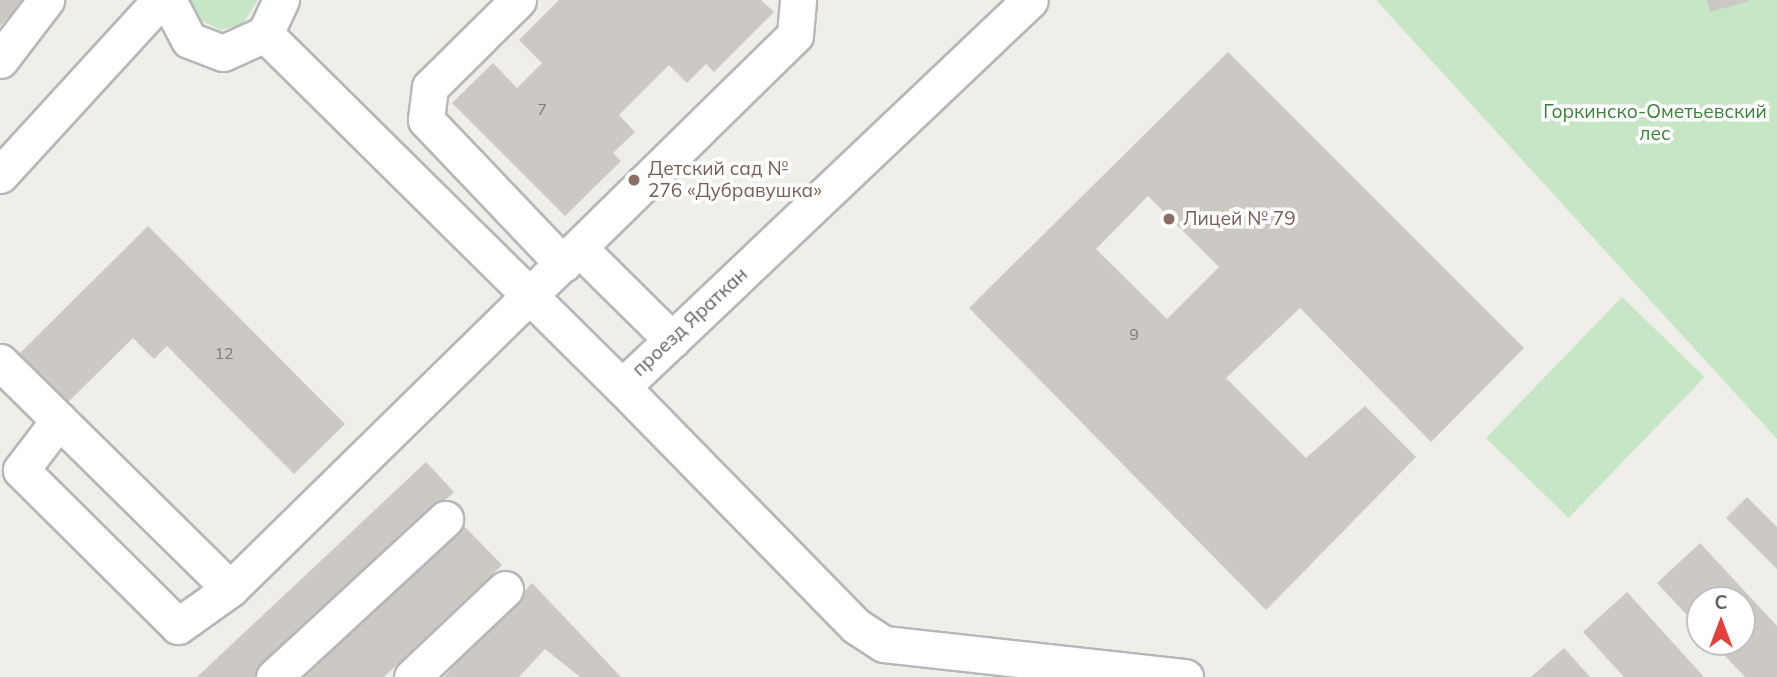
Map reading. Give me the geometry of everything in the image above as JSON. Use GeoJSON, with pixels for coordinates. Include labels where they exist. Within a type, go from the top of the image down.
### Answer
{"type":"FeatureCollection","features":[{"type":"Feature","properties":{"kind":"street"},"geometry":{"type":"LineString","coordinates":[[0,60],[46,0]]}},
{"type":"Feature","properties":{"kind":"street"},"geometry":{"type":"LineString","coordinates":[[0,175],[153,8],[168,2],[177,27],[205,49],[241,50],[265,34],[281,0]]}},
{"type":"Feature","properties":{"kind":"street"},"geometry":{"type":"LineString","coordinates":[[518,0],[430,87],[426,120],[571,256],[672,340]]}},
{"type":"Feature","properties":{"kind":"street"},"geometry":{"type":"LineString","coordinates":[[59,420],[21,470],[178,626],[230,589],[794,35],[798,0]]}},
{"type":"Feature","properties":{"kind":"street","name":"проезд Яраткан"},"geometry":{"type":"LineString","coordinates":[[265,34],[622,387],[1030,0]]}},
{"type":"Feature","properties":{"kind":"street"},"geometry":{"type":"LineString","coordinates":[[0,362],[230,589]]}},
{"type":"Feature","properties":{"kind":"street"},"geometry":{"type":"LineString","coordinates":[[622,387],[846,617],[884,644],[1185,677]]}},
{"type":"Feature","properties":{"kind":"street"},"geometry":{"type":"LineString","coordinates":[[274,677],[446,519]]}},
{"type":"Feature","properties":{"kind":"street"},"geometry":{"type":"LineString","coordinates":[[412,677],[505,589]]}},
{"type":"Feature","properties":{"kind":"green space"},"geometry":{"type":"Polygon","coordinates":[[[189,0],[258,0],[242,25],[220,30],[199,19],[189,0]]]}},
{"type":"Feature","properties":{"kind":"green space","name":"Горкинско-Ометьевский лес"},"geometry":{"type":"Polygon","coordinates":[[[1376,0],[1777,0],[1777,439],[1376,0]]]}},
{"type":"Feature","properties":{"kind":"green space"},"geometry":{"type":"Polygon","coordinates":[[[1622,297],[1705,377],[1569,518],[1486,438],[1622,297]]]}},
{"type":"Feature","properties":{"kind":"building"},"geometry":{"type":"Polygon","coordinates":[[[0,0],[26,0],[0,26],[0,0]]]}},
{"type":"Feature","properties":{"kind":"building"},"geometry":{"type":"Polygon","coordinates":[[[559,0],[761,0],[774,12],[714,72],[706,64],[687,83],[669,65],[619,115],[635,132],[613,153],[621,161],[565,216],[452,103],[493,63],[517,88],[542,63],[519,40],[559,0]]]}},
{"type":"Feature","properties":{"kind":"building"},"geometry":{"type":"Polygon","coordinates":[[[1707,0],[1748,0],[1749,1],[1710,12],[1707,0]]]}},
{"type":"Feature","properties":{"kind":"building"},"geometry":{"type":"Polygon","coordinates":[[[1228,52],[1524,348],[1431,442],[1300,308],[1226,378],[1306,458],[1365,406],[1416,457],[1266,610],[969,308],[1228,52]],[[1148,196],[1096,249],[1167,319],[1219,267],[1148,196]]]}},
{"type":"Feature","properties":{"kind":"building"},"geometry":{"type":"Polygon","coordinates":[[[148,226],[345,424],[294,474],[167,346],[154,359],[133,338],[60,410],[12,361],[148,226]]]}},
{"type":"Feature","properties":{"kind":"building"},"geometry":{"type":"Polygon","coordinates":[[[426,462],[454,492],[257,677],[197,677],[426,462]]]}},
{"type":"Feature","properties":{"kind":"building"},"geometry":{"type":"Polygon","coordinates":[[[1747,497],[1777,527],[1777,569],[1726,518],[1747,497]]]}},
{"type":"Feature","properties":{"kind":"building"},"geometry":{"type":"Polygon","coordinates":[[[464,526],[502,565],[384,677],[305,677],[464,526]]]}},
{"type":"Feature","properties":{"kind":"building"},"geometry":{"type":"Polygon","coordinates":[[[1700,543],[1740,586],[1686,586],[1686,614],[1657,583],[1700,543]]]}},
{"type":"Feature","properties":{"kind":"building"},"geometry":{"type":"Polygon","coordinates":[[[532,583],[621,677],[580,677],[545,649],[519,677],[444,677],[532,583]]]}},
{"type":"Feature","properties":{"kind":"building"},"geometry":{"type":"Polygon","coordinates":[[[1627,592],[1704,677],[1624,677],[1583,632],[1627,592]]]}},
{"type":"Feature","properties":{"kind":"building"},"geometry":{"type":"Polygon","coordinates":[[[1756,603],[1777,626],[1777,677],[1745,677],[1725,656],[1756,656],[1756,603]]]}},
{"type":"Feature","properties":{"kind":"building"},"geometry":{"type":"Polygon","coordinates":[[[1564,648],[1590,677],[1531,677],[1564,648]]]}},
{"type":"Feature","properties":{"kind":"place","name":"Детский сад № 276 «Дубравушка»"},"geometry":{"type":"Point","coordinates":[634,180]}},
{"type":"Feature","properties":{"kind":"place","name":"Лицей № 79"},"geometry":{"type":"Point","coordinates":[1169,219]}}]}
